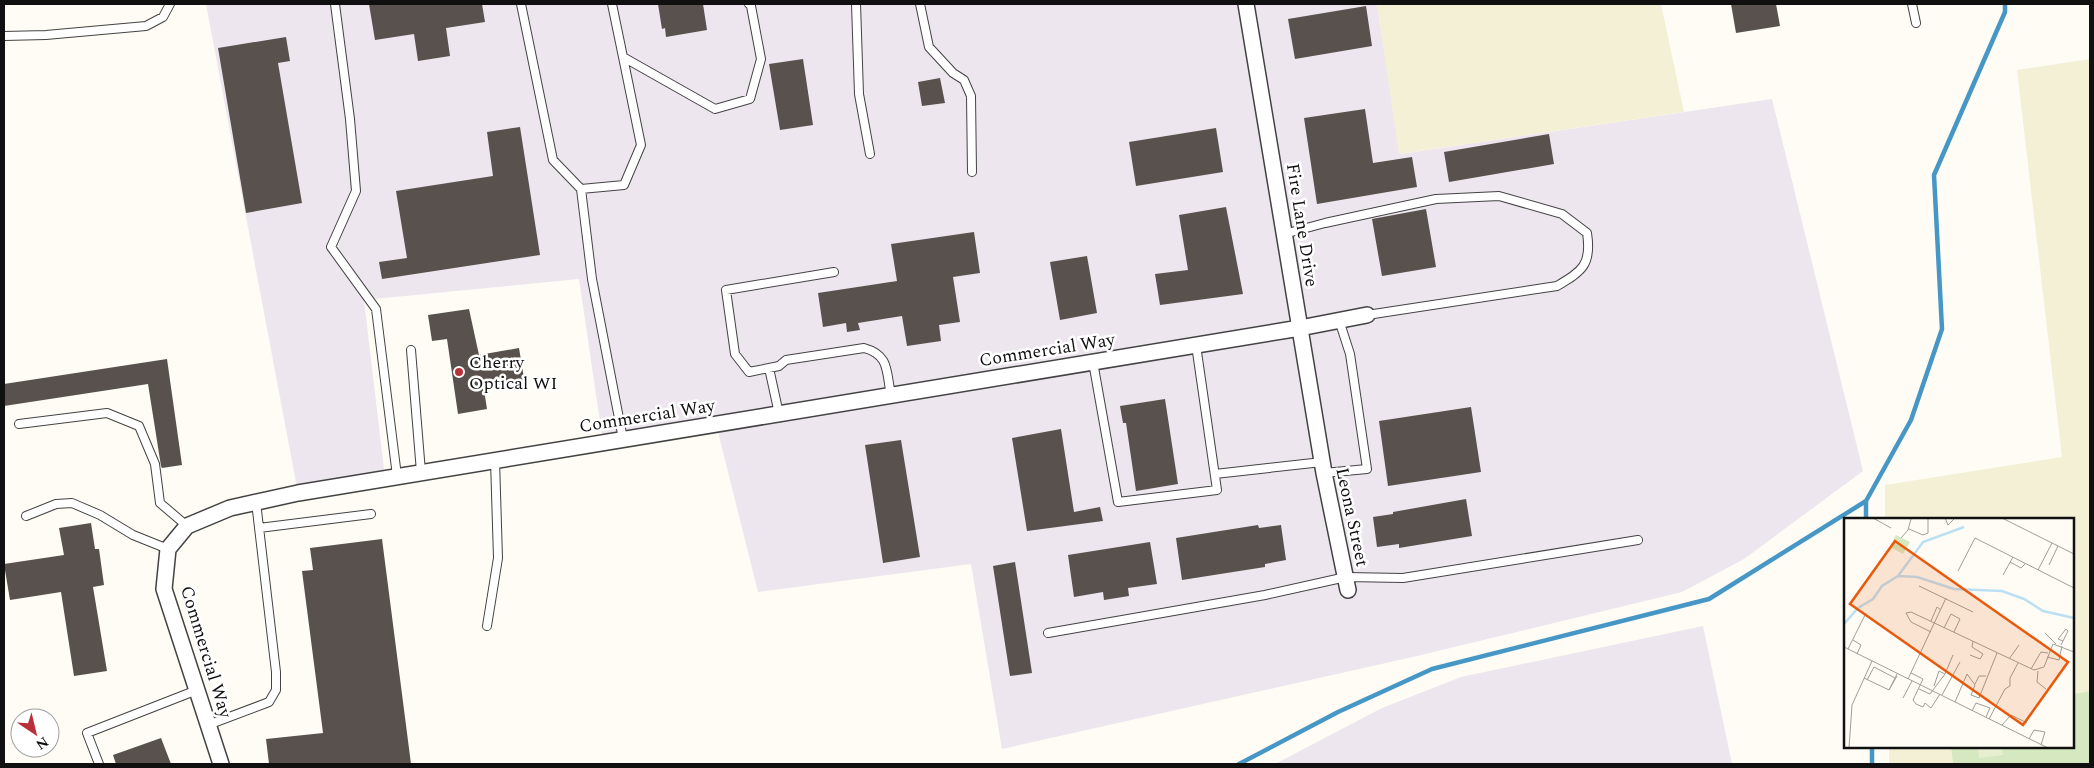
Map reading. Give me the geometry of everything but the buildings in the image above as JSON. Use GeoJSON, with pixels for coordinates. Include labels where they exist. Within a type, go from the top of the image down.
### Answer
{"type":"FeatureCollection","features":[{"type":"Feature","properties":{"kind":"street","name":"Fire Lane Drive"},"geometry":{"type":"LineString","coordinates":[[1246,4],[1322,462]]}},
{"type":"Feature","properties":{"kind":"street","name":"Commercial Way"},"geometry":{"type":"LineString","coordinates":[[221,764],[164,589],[168,549],[187,526],[230,508],[298,493],[397,476],[1300,328],[1367,315]]}},
{"type":"Feature","properties":{"kind":"street","name":"Leona Street"},"geometry":{"type":"LineString","coordinates":[[1322,462],[1347,584]]}},
{"type":"Feature","properties":{"kind":"lane"},"geometry":{"type":"LineString","coordinates":[[4,36],[46,35],[146,26],[163,17],[170,4]]}},
{"type":"Feature","properties":{"kind":"lane"},"geometry":{"type":"LineString","coordinates":[[335,4],[350,119],[356,192],[331,247],[376,309],[397,476]]}},
{"type":"Feature","properties":{"kind":"lane"},"geometry":{"type":"LineString","coordinates":[[522,4],[553,160],[581,189],[592,279],[623,439]]}},
{"type":"Feature","properties":{"kind":"lane"},"geometry":{"type":"LineString","coordinates":[[581,189],[624,185],[641,145],[612,4]]}},
{"type":"Feature","properties":{"kind":"lane"},"geometry":{"type":"LineString","coordinates":[[623,57],[714,109],[750,99],[761,59],[751,6],[748,4]]}},
{"type":"Feature","properties":{"kind":"lane"},"geometry":{"type":"LineString","coordinates":[[856,4],[859,94],[870,154]]}},
{"type":"Feature","properties":{"kind":"lane"},"geometry":{"type":"LineString","coordinates":[[920,4],[929,47],[953,73],[964,80],[971,96],[972,172]]}},
{"type":"Feature","properties":{"kind":"lane"},"geometry":{"type":"LineString","coordinates":[[1912,4],[1916,23]]}},
{"type":"Feature","properties":{"kind":"lane"},"geometry":{"type":"LineString","coordinates":[[1284,234],[1325,223],[1436,199],[1499,196],[1562,214],[1587,233],[1590,251],[1580,272],[1557,286],[1367,315]]}},
{"type":"Feature","properties":{"kind":"lane"},"geometry":{"type":"LineString","coordinates":[[834,272],[726,290],[735,354],[749,372],[779,366],[786,360],[864,348],[875,351],[883,357],[891,395]]}},
{"type":"Feature","properties":{"kind":"lane"},"geometry":{"type":"LineString","coordinates":[[1215,474],[1322,462],[1367,469],[1350,354],[1339,320]]}},
{"type":"Feature","properties":{"kind":"lane"},"geometry":{"type":"LineString","coordinates":[[1093,362],[1118,502],[1217,490],[1196,345]]}},
{"type":"Feature","properties":{"kind":"lane"},"geometry":{"type":"LineString","coordinates":[[412,350],[421,472]]}},
{"type":"Feature","properties":{"kind":"lane"},"geometry":{"type":"LineString","coordinates":[[769,368],[779,414]]}},
{"type":"Feature","properties":{"kind":"lane"},"geometry":{"type":"LineString","coordinates":[[18,424],[107,412],[139,426],[155,464],[160,503],[187,526]]}},
{"type":"Feature","properties":{"kind":"lane"},"geometry":{"type":"LineString","coordinates":[[487,626],[498,558],[495,460]]}},
{"type":"Feature","properties":{"kind":"lane"},"geometry":{"type":"LineString","coordinates":[[208,725],[269,702],[276,690],[276,672],[256,502]]}},
{"type":"Feature","properties":{"kind":"lane"},"geometry":{"type":"LineString","coordinates":[[26,516],[56,504],[72,503],[100,515],[133,534],[168,549]]}},
{"type":"Feature","properties":{"kind":"lane"},"geometry":{"type":"LineString","coordinates":[[259,528],[371,514]]}},
{"type":"Feature","properties":{"kind":"lane"},"geometry":{"type":"LineString","coordinates":[[1048,633],[1265,595],[1403,578],[1638,540]]}},
{"type":"Feature","properties":{"kind":"lane"},"geometry":{"type":"LineString","coordinates":[[99,764],[87,734],[197,690]]}},
{"type":"Feature","properties":{"kind":"shaded area"},"geometry":{"type":"Polygon","coordinates":[[[206,4],[1377,4],[1400,154],[1772,99],[1863,471],[1744,559],[1682,592],[1417,656],[1002,749],[971,564],[758,592],[716,424],[603,442],[579,279],[364,300],[385,478],[298,493],[206,4]]]}},
{"type":"Feature","properties":{"kind":"shaded area"},"geometry":{"type":"Polygon","coordinates":[[[1377,4],[1661,4],[1684,112],[1399,154],[1377,4]]]}},
{"type":"Feature","properties":{"kind":"shaded area"},"geometry":{"type":"Polygon","coordinates":[[[2090,59],[2090,691],[2074,694],[2074,518],[1885,518],[1885,485],[2062,457],[2017,70],[2090,59]]]}},
{"type":"Feature","properties":{"kind":"shaded area"},"geometry":{"type":"Polygon","coordinates":[[[1703,626],[1732,764],[1275,764],[1382,708],[1461,677],[1703,626]]]}},
{"type":"Feature","properties":{"kind":"shaded area"},"geometry":{"type":"Polygon","coordinates":[[[1889,748],[1951,748],[1953,764],[1889,764],[1889,748]]]}},
{"type":"Feature","properties":{"kind":"green space"},"geometry":{"type":"Polygon","coordinates":[[[2090,691],[2090,764],[1953,764],[1951,748],[2074,748],[2074,694],[2090,691]]]}},
{"type":"Feature","properties":{"kind":"green space"},"geometry":{"type":"Polygon","coordinates":[[[1978,748],[2002,748],[2003,755],[1979,758],[1978,748]]]}},
{"type":"Feature","properties":{"kind":"waterway"},"geometry":{"type":"LineString","coordinates":[[1239,764],[1338,712],[1432,669],[1709,599],[1866,501],[1911,420],[1942,329],[1934,175],[2005,12],[2005,4]]}},
{"type":"Feature","properties":{"kind":"waterway"},"geometry":{"type":"LineString","coordinates":[[1866,501],[1866,518]]}},
{"type":"Feature","properties":{"kind":"waterway"},"geometry":{"type":"LineString","coordinates":[[1872,748],[1872,764]]}},
{"type":"Feature","properties":{"kind":"place","name":"Cherry Optical WI"},"geometry":{"type":"Point","coordinates":[459,372]}}]}
